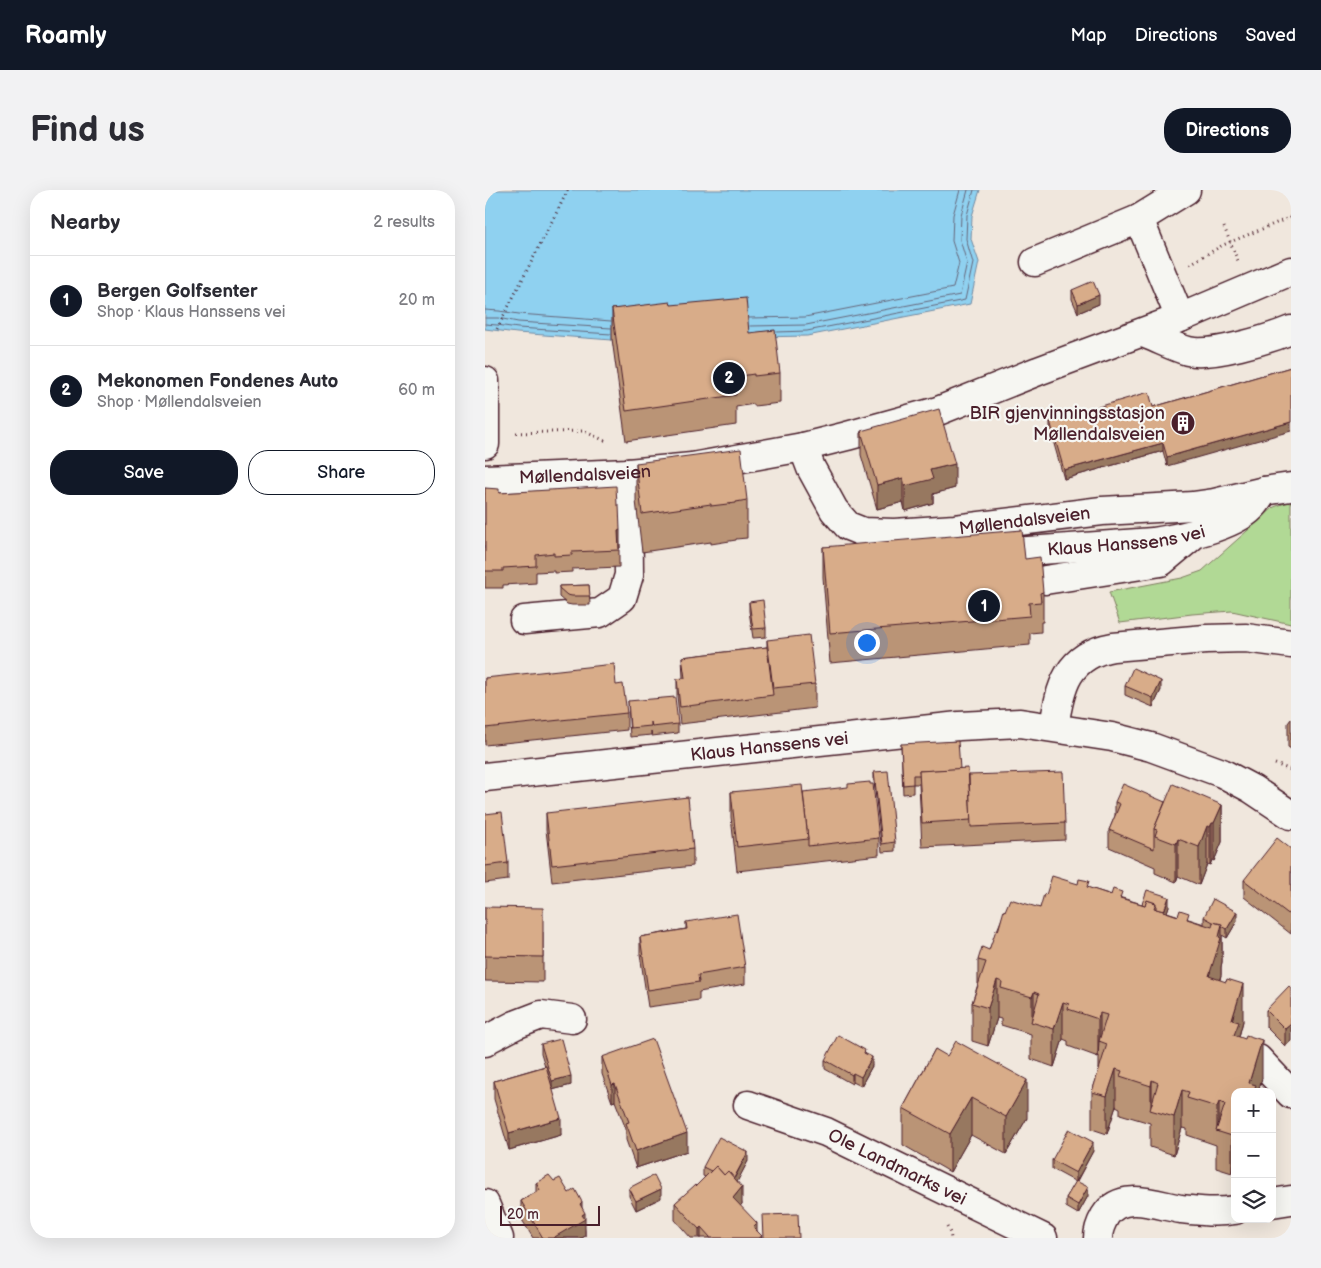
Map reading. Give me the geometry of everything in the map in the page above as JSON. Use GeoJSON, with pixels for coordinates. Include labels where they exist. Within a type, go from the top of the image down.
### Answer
{"type":"FeatureCollection","features":[{"type":"Feature","properties":{"kind":"street"},"geometry":{"type":"LineString","coordinates":[[1035,262],[1139,219],[1186,190]]}},
{"type":"Feature","properties":{"kind":"street"},"geometry":{"type":"LineString","coordinates":[[1139,219],[1180,318]]}},
{"type":"Feature","properties":{"kind":"street","name":"Møllendalsveien"},"geometry":{"type":"LineString","coordinates":[[485,479],[628,473],[692,467],[803,448],[938,411],[1038,371],[1145,332],[1291,271]]}},
{"type":"Feature","properties":{"kind":"street"},"geometry":{"type":"LineString","coordinates":[[1145,332],[1189,352],[1211,352],[1286,334]]}},
{"type":"Feature","properties":{"kind":"street"},"geometry":{"type":"LineString","coordinates":[[485,381],[485,444]]}},
{"type":"Feature","properties":{"kind":"street","name":"Møllendalsveien"},"geometry":{"type":"LineString","coordinates":[[803,448],[811,468],[834,510],[848,526],[863,532],[894,533],[955,529],[1103,511],[1193,506],[1291,487]]}},
{"type":"Feature","properties":{"kind":"street"},"geometry":{"type":"LineString","coordinates":[[524,620],[600,613],[622,598],[629,575],[628,473]]}},
{"type":"Feature","properties":{"kind":"street","name":"Klaus Hanssens vei"},"geometry":{"type":"LineString","coordinates":[[962,556],[1173,539],[1233,521],[1252,508],[1264,491]]}},
{"type":"Feature","properties":{"kind":"street"},"geometry":{"type":"LineString","coordinates":[[1045,580],[1161,562],[1197,532]]}},
{"type":"Feature","properties":{"kind":"street"},"geometry":{"type":"LineString","coordinates":[[1054,727],[1062,687],[1067,678],[1078,663],[1089,654],[1101,649],[1206,639],[1246,638],[1291,644]]}},
{"type":"Feature","properties":{"kind":"street","name":"Klaus Hanssens vei"},"geometry":{"type":"LineString","coordinates":[[485,777],[959,726],[1020,723],[1112,737],[1151,747],[1222,773],[1252,789],[1291,815]]}},
{"type":"Feature","properties":{"kind":"street"},"geometry":{"type":"LineString","coordinates":[[485,1042],[515,1025],[541,1015],[572,1018]]}},
{"type":"Feature","properties":{"kind":"street"},"geometry":{"type":"LineString","coordinates":[[1257,1059],[1291,1094]]}},
{"type":"Feature","properties":{"kind":"street","name":"Ole Landmarks vei"},"geometry":{"type":"LineString","coordinates":[[748,1105],[826,1132],[1043,1238]]}},
{"type":"Feature","properties":{"kind":"street"},"geometry":{"type":"LineString","coordinates":[[1276,1202],[1291,1200]]}},
{"type":"Feature","properties":{"kind":"street"},"geometry":{"type":"LineString","coordinates":[[1098,1238],[1102,1221],[1108,1211],[1117,1205],[1131,1201],[1144,1201],[1206,1212],[1231,1210]]}},
{"type":"Feature","properties":{"kind":"street"},"geometry":{"type":"LineString","coordinates":[[485,1204],[499,1238]]}},
{"type":"Feature","properties":{"kind":"path"},"geometry":{"type":"LineString","coordinates":[[497,330],[568,190]]}},
{"type":"Feature","properties":{"kind":"path"},"geometry":{"type":"LineString","coordinates":[[1183,268],[1230,242],[1291,217]]}},
{"type":"Feature","properties":{"kind":"path"},"geometry":{"type":"LineString","coordinates":[[1224,226],[1239,264]]}},
{"type":"Feature","properties":{"kind":"path"},"geometry":{"type":"LineString","coordinates":[[485,434],[583,431],[609,442]]}},
{"type":"Feature","properties":{"kind":"green space"},"geometry":{"type":"Polygon","coordinates":[[[1291,501],[1291,624],[1232,611],[1120,623],[1109,592],[1182,578],[1202,571],[1274,507],[1291,501]]]}},
{"type":"Feature","properties":{"kind":"water"},"geometry":{"type":"Polygon","coordinates":[[[485,190],[980,190],[972,216],[971,239],[979,262],[970,304],[807,336],[612,340],[485,329],[485,190]]]}},
{"type":"Feature","properties":{"kind":"building"},"geometry":{"type":"Polygon","coordinates":[[[1093,281],[1099,295],[1078,304],[1072,290],[1093,281]]]}},
{"type":"Feature","properties":{"kind":"building"},"geometry":{"type":"Polygon","coordinates":[[[746,298],[749,333],[775,330],[780,373],[734,377],[736,395],[626,411],[612,309],[670,302],[671,305],[746,298]]]}},
{"type":"Feature","properties":{"kind":"building","name":"BIR gjenvinningsstasjon Møllendalsveien"},"geometry":{"type":"Polygon","coordinates":[[[1291,367],[1291,422],[1167,457],[1163,443],[1064,470],[1050,421],[1149,392],[1153,407],[1291,367]]]}},
{"type":"Feature","properties":{"kind":"building"},"geometry":{"type":"Polygon","coordinates":[[[939,409],[955,464],[930,470],[933,479],[905,486],[903,478],[877,485],[861,431],[939,409]]]}},
{"type":"Feature","properties":{"kind":"building"},"geometry":{"type":"Polygon","coordinates":[[[741,449],[747,500],[736,503],[711,506],[711,504],[642,514],[636,463],[741,449]]]}},
{"type":"Feature","properties":{"kind":"building"},"geometry":{"type":"Polygon","coordinates":[[[616,486],[617,505],[619,505],[619,550],[572,552],[572,555],[554,556],[554,553],[536,555],[536,566],[503,568],[503,571],[485,571],[485,488],[499,489],[499,493],[616,486]]]}},
{"type":"Feature","properties":{"kind":"building"},"geometry":{"type":"Polygon","coordinates":[[[1022,530],[1025,559],[1040,557],[1043,592],[1040,593],[1041,602],[1029,603],[1030,616],[830,633],[823,547],[1022,530]]]}},
{"type":"Feature","properties":{"kind":"building"},"geometry":{"type":"Polygon","coordinates":[[[589,585],[590,596],[567,595],[559,588],[559,586],[589,585]]]}},
{"type":"Feature","properties":{"kind":"building"},"geometry":{"type":"Polygon","coordinates":[[[763,600],[766,628],[753,629],[749,602],[763,600]]]}},
{"type":"Feature","properties":{"kind":"building"},"geometry":{"type":"Polygon","coordinates":[[[809,635],[815,684],[773,688],[767,640],[809,635]]]}},
{"type":"Feature","properties":{"kind":"building"},"geometry":{"type":"Polygon","coordinates":[[[767,647],[773,695],[680,707],[677,679],[685,678],[682,657],[767,647]]]}},
{"type":"Feature","properties":{"kind":"building"},"geometry":{"type":"Polygon","coordinates":[[[614,664],[616,685],[623,684],[627,713],[485,728],[485,678],[614,664]]]}},
{"type":"Feature","properties":{"kind":"building"},"geometry":{"type":"Polygon","coordinates":[[[1133,668],[1161,681],[1153,698],[1125,686],[1133,668]]]}},
{"type":"Feature","properties":{"kind":"building"},"geometry":{"type":"Polygon","coordinates":[[[675,697],[678,724],[652,727],[651,722],[651,726],[630,728],[628,701],[675,697]]]}},
{"type":"Feature","properties":{"kind":"building"},"geometry":{"type":"Polygon","coordinates":[[[958,741],[960,769],[919,771],[920,775],[913,775],[913,784],[903,785],[901,744],[958,741]]]}},
{"type":"Feature","properties":{"kind":"building"},"geometry":{"type":"Polygon","coordinates":[[[968,768],[971,820],[922,823],[919,771],[968,768]]]}},
{"type":"Feature","properties":{"kind":"building"},"geometry":{"type":"Polygon","coordinates":[[[888,771],[895,842],[882,844],[874,772],[888,771]]]}},
{"type":"Feature","properties":{"kind":"building"},"geometry":{"type":"Polygon","coordinates":[[[1063,772],[1065,823],[971,827],[969,775],[1063,772]]]}},
{"type":"Feature","properties":{"kind":"building"},"geometry":{"type":"Polygon","coordinates":[[[870,782],[870,784],[873,784],[879,838],[808,846],[803,792],[848,787],[848,784],[870,782]]]}},
{"type":"Feature","properties":{"kind":"building"},"geometry":{"type":"Polygon","coordinates":[[[1123,784],[1165,802],[1154,829],[1154,849],[1109,830],[1120,804],[1115,802],[1123,784]]]}},
{"type":"Feature","properties":{"kind":"building"},"geometry":{"type":"Polygon","coordinates":[[[1173,784],[1222,805],[1214,823],[1210,827],[1207,826],[1199,847],[1178,839],[1176,844],[1155,836],[1157,830],[1154,829],[1173,784]]]}},
{"type":"Feature","properties":{"kind":"building"},"geometry":{"type":"Polygon","coordinates":[[[802,785],[808,839],[737,847],[731,792],[802,785]]]}},
{"type":"Feature","properties":{"kind":"building"},"geometry":{"type":"Polygon","coordinates":[[[688,797],[693,849],[552,865],[546,813],[688,797]]]}},
{"type":"Feature","properties":{"kind":"building"},"geometry":{"type":"Polygon","coordinates":[[[502,812],[508,863],[485,866],[485,814],[502,812]]]}},
{"type":"Feature","properties":{"kind":"building"},"geometry":{"type":"Polygon","coordinates":[[[1277,838],[1291,849],[1291,916],[1244,880],[1277,838]]]}},
{"type":"Feature","properties":{"kind":"building"},"geometry":{"type":"Polygon","coordinates":[[[1052,876],[1078,884],[1079,879],[1089,881],[1087,887],[1111,895],[1113,889],[1122,892],[1120,898],[1145,905],[1147,900],[1156,903],[1154,908],[1178,916],[1180,910],[1189,913],[1187,919],[1212,927],[1213,922],[1222,924],[1219,937],[1221,938],[1209,976],[1226,982],[1227,979],[1243,984],[1232,1020],[1239,1022],[1234,1035],[1245,1039],[1246,1035],[1262,1040],[1249,1083],[1256,1085],[1255,1088],[1231,1088],[1231,1136],[1216,1131],[1225,1104],[1219,1102],[1217,1107],[1187,1098],[1189,1092],[1182,1090],[1174,1117],[1150,1110],[1158,1083],[1152,1080],[1151,1086],[1120,1076],[1122,1071],[1116,1069],[1107,1096],[1092,1092],[1107,1044],[1099,1041],[1107,1015],[1100,1013],[1098,1019],[1068,1009],[1069,1004],[1063,1002],[1054,1029],[1031,1022],[1039,994],[1034,992],[1032,997],[1001,988],[1002,982],[997,980],[988,1008],[972,1003],[986,962],[978,960],[982,947],[989,950],[1010,899],[1040,908],[1044,894],[1046,895],[1052,876]]]}},
{"type":"Feature","properties":{"kind":"building"},"geometry":{"type":"Polygon","coordinates":[[[1147,890],[1169,897],[1164,911],[1156,909],[1156,903],[1147,900],[1145,905],[1142,904],[1147,890]]]}},
{"type":"Feature","properties":{"kind":"building"},"geometry":{"type":"Polygon","coordinates":[[[1213,899],[1237,912],[1227,929],[1222,924],[1204,917],[1213,899]]]}},
{"type":"Feature","properties":{"kind":"building"},"geometry":{"type":"Polygon","coordinates":[[[485,907],[543,908],[543,957],[485,956],[485,907]]]}},
{"type":"Feature","properties":{"kind":"building"},"geometry":{"type":"Polygon","coordinates":[[[737,914],[745,967],[698,975],[699,982],[648,990],[640,937],[687,929],[686,922],[737,914]]]}},
{"type":"Feature","properties":{"kind":"building"},"geometry":{"type":"Polygon","coordinates":[[[1289,986],[1291,988],[1291,1024],[1285,1029],[1266,1010],[1289,986]]]}},
{"type":"Feature","properties":{"kind":"building"},"geometry":{"type":"Polygon","coordinates":[[[838,1035],[865,1050],[864,1053],[872,1057],[861,1077],[853,1073],[852,1075],[825,1060],[838,1035]]]}},
{"type":"Feature","properties":{"kind":"building"},"geometry":{"type":"Polygon","coordinates":[[[561,1039],[571,1076],[552,1081],[541,1044],[561,1039]]]}},
{"type":"Feature","properties":{"kind":"building"},"geometry":{"type":"Polygon","coordinates":[[[653,1039],[687,1133],[636,1151],[626,1123],[629,1122],[615,1084],[612,1085],[602,1057],[653,1039]]]}},
{"type":"Feature","properties":{"kind":"building"},"geometry":{"type":"Polygon","coordinates":[[[956,1041],[1027,1080],[1006,1117],[971,1098],[950,1134],[903,1108],[935,1049],[947,1056],[956,1041]]]}},
{"type":"Feature","properties":{"kind":"building"},"geometry":{"type":"Polygon","coordinates":[[[546,1066],[561,1118],[509,1133],[494,1081],[546,1066]]]}},
{"type":"Feature","properties":{"kind":"building"},"geometry":{"type":"Polygon","coordinates":[[[1069,1129],[1093,1142],[1076,1173],[1052,1160],[1069,1129]]]}},
{"type":"Feature","properties":{"kind":"building"},"geometry":{"type":"Polygon","coordinates":[[[719,1137],[748,1152],[734,1178],[728,1171],[724,1175],[716,1166],[711,1171],[703,1167],[719,1137]]]}},
{"type":"Feature","properties":{"kind":"building"},"geometry":{"type":"Polygon","coordinates":[[[716,1166],[724,1175],[728,1171],[742,1187],[733,1198],[757,1223],[753,1227],[762,1236],[759,1238],[710,1238],[675,1203],[716,1166]]]}},
{"type":"Feature","properties":{"kind":"building"},"geometry":{"type":"Polygon","coordinates":[[[549,1175],[554,1181],[560,1178],[569,1193],[575,1189],[582,1202],[580,1204],[585,1213],[582,1215],[585,1219],[553,1238],[543,1238],[521,1201],[540,1190],[536,1183],[549,1175]]]}},
{"type":"Feature","properties":{"kind":"building"},"geometry":{"type":"Polygon","coordinates":[[[654,1175],[661,1189],[636,1201],[629,1188],[654,1175]]]}},
{"type":"Feature","properties":{"kind":"building"},"geometry":{"type":"Polygon","coordinates":[[[1076,1181],[1088,1187],[1078,1205],[1066,1198],[1076,1181]]]}},
{"type":"Feature","properties":{"kind":"building"},"geometry":{"type":"Polygon","coordinates":[[[798,1214],[799,1238],[763,1238],[762,1215],[798,1214]]]}},
{"type":"Feature","properties":{"kind":"place","name":"Mekonomen Fondenes Auto"},"geometry":{"type":"Point","coordinates":[729,378]}},
{"type":"Feature","properties":{"kind":"place","name":"BIR gjenvinningsstasjon Møllendalsveien"},"geometry":{"type":"Point","coordinates":[1183,423]}},
{"type":"Feature","properties":{"kind":"place","name":"Bergen Golfsenter"},"geometry":{"type":"Point","coordinates":[984,606]}}]}
